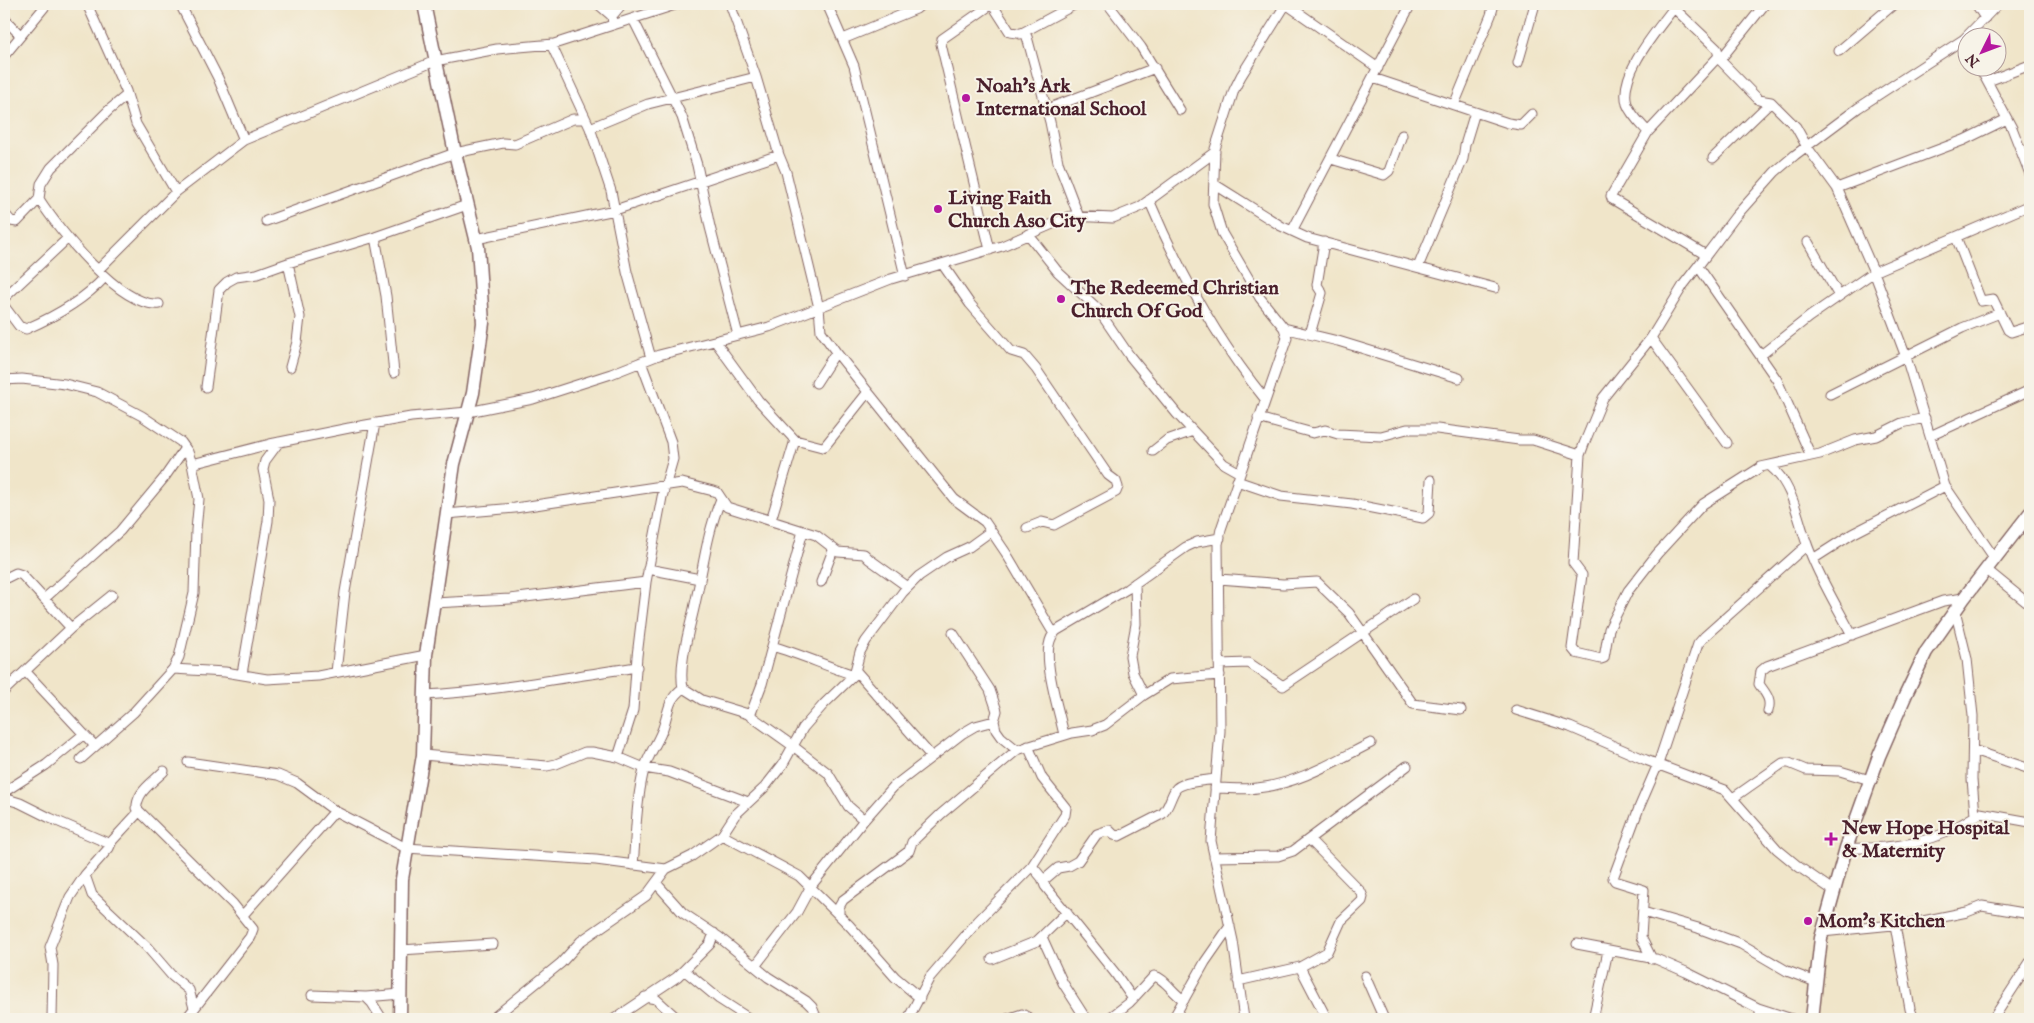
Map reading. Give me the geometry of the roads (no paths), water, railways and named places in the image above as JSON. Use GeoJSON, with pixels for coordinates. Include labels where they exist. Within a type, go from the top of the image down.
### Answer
{"type":"FeatureCollection","features":[{"type":"Feature","properties":{"kind":"street"},"geometry":{"type":"LineString","coordinates":[[4,56],[47,4]]}},
{"type":"Feature","properties":{"kind":"street"},"geometry":{"type":"LineString","coordinates":[[87,4],[127,95],[136,124],[176,192]]}},
{"type":"Feature","properties":{"kind":"street"},"geometry":{"type":"LineString","coordinates":[[180,4],[218,78],[244,140]]}},
{"type":"Feature","properties":{"kind":"street"},"geometry":{"type":"LineString","coordinates":[[400,1019],[402,880],[423,755],[426,655],[454,464],[473,393],[483,323],[478,247],[455,153],[424,4]]}},
{"type":"Feature","properties":{"kind":"street"},"geometry":{"type":"LineString","coordinates":[[598,4],[613,21]]}},
{"type":"Feature","properties":{"kind":"street"},"geometry":{"type":"LineString","coordinates":[[613,21],[622,4]]}},
{"type":"Feature","properties":{"kind":"street"},"geometry":{"type":"LineString","coordinates":[[98,270],[176,192],[244,140],[435,62],[497,49],[551,44],[613,21],[633,19],[678,4]]}},
{"type":"Feature","properties":{"kind":"street"},"geometry":{"type":"LineString","coordinates":[[730,4],[756,77],[786,172],[819,308],[821,330],[836,352],[954,499],[985,522],[1006,552],[1054,634]]}},
{"type":"Feature","properties":{"kind":"street"},"geometry":{"type":"LineString","coordinates":[[827,4],[854,66],[905,276]]}},
{"type":"Feature","properties":{"kind":"street"},"geometry":{"type":"LineString","coordinates":[[842,39],[916,9],[922,4]]}},
{"type":"Feature","properties":{"kind":"street"},"geometry":{"type":"LineString","coordinates":[[990,250],[941,44],[942,39],[992,4],[1010,32],[1025,34],[1029,40],[1047,109],[1058,162],[1079,217]]}},
{"type":"Feature","properties":{"kind":"street"},"geometry":{"type":"LineString","coordinates":[[1019,34],[1076,4]]}},
{"type":"Feature","properties":{"kind":"street"},"geometry":{"type":"LineString","coordinates":[[1108,4],[1141,47],[1180,110]]}},
{"type":"Feature","properties":{"kind":"street"},"geometry":{"type":"LineString","coordinates":[[1244,1019],[1230,926],[1211,841],[1220,731],[1220,538],[1258,418],[1287,338],[1284,328],[1260,298],[1222,233],[1214,204],[1215,152],[1234,90],[1286,4],[1378,68]]}},
{"type":"Feature","properties":{"kind":"street"},"geometry":{"type":"LineString","coordinates":[[1292,231],[1411,4]]}},
{"type":"Feature","properties":{"kind":"street"},"geometry":{"type":"LineString","coordinates":[[1454,105],[1494,4]]}},
{"type":"Feature","properties":{"kind":"street"},"geometry":{"type":"LineString","coordinates":[[1518,63],[1535,4]]}},
{"type":"Feature","properties":{"kind":"street"},"geometry":{"type":"LineString","coordinates":[[1706,255],[1611,198],[1648,132],[1719,58],[1765,4]]}},
{"type":"Feature","properties":{"kind":"street"},"geometry":{"type":"LineString","coordinates":[[1838,50],[1894,4]]}},
{"type":"Feature","properties":{"kind":"street"},"geometry":{"type":"LineString","coordinates":[[1976,4],[1985,18]]}},
{"type":"Feature","properties":{"kind":"street"},"geometry":{"type":"LineString","coordinates":[[1977,28],[1998,4]]}},
{"type":"Feature","properties":{"kind":"street"},"geometry":{"type":"LineString","coordinates":[[1648,132],[1631,112],[1625,94],[1640,54],[1675,6],[1717,49],[1719,58],[1759,100],[1771,102],[1796,127],[1837,188],[1874,272],[1906,357],[1946,486],[1995,559]]}},
{"type":"Feature","properties":{"kind":"street"},"geometry":{"type":"LineString","coordinates":[[4,18],[20,35]]}},
{"type":"Feature","properties":{"kind":"street"},"geometry":{"type":"LineString","coordinates":[[633,19],[682,118],[700,180],[738,335]]}},
{"type":"Feature","properties":{"kind":"street"},"geometry":{"type":"LineString","coordinates":[[551,44],[590,128],[611,191],[627,272],[651,358]]}},
{"type":"Feature","properties":{"kind":"street"},"geometry":{"type":"LineString","coordinates":[[1925,418],[1902,424],[1876,436],[1856,440],[1811,456],[1755,470],[1731,487],[1718,493],[1703,504],[1657,554],[1628,591],[1609,629],[1604,655],[1601,659],[1576,654],[1572,648],[1582,575],[1573,563],[1580,455],[1603,398],[1651,338],[1684,284],[1706,255],[1735,217],[1775,172],[1858,108],[1956,48]]}},
{"type":"Feature","properties":{"kind":"street"},"geometry":{"type":"LineString","coordinates":[[2030,65],[1988,80],[2027,158],[2030,174]]}},
{"type":"Feature","properties":{"kind":"street"},"geometry":{"type":"LineString","coordinates":[[1047,109],[1154,68]]}},
{"type":"Feature","properties":{"kind":"street"},"geometry":{"type":"LineString","coordinates":[[590,128],[648,104],[756,77]]}},
{"type":"Feature","properties":{"kind":"street"},"geometry":{"type":"LineString","coordinates":[[1373,78],[1508,123],[1521,125],[1532,114]]}},
{"type":"Feature","properties":{"kind":"street"},"geometry":{"type":"LineString","coordinates":[[4,213],[11,221],[17,222],[38,199],[41,184],[51,168],[109,110],[127,95]]}},
{"type":"Feature","properties":{"kind":"street"},"geometry":{"type":"LineString","coordinates":[[1713,158],[1771,102]]}},
{"type":"Feature","properties":{"kind":"street"},"geometry":{"type":"LineString","coordinates":[[1418,267],[1463,159],[1475,112]]}},
{"type":"Feature","properties":{"kind":"street"},"geometry":{"type":"LineString","coordinates":[[266,221],[455,153],[502,143],[515,144],[573,120],[585,118]]}},
{"type":"Feature","properties":{"kind":"street"},"geometry":{"type":"LineString","coordinates":[[1837,188],[1964,140],[2007,119]]}},
{"type":"Feature","properties":{"kind":"street"},"geometry":{"type":"LineString","coordinates":[[1330,159],[1384,176],[1389,171],[1402,135]]}},
{"type":"Feature","properties":{"kind":"street"},"geometry":{"type":"LineString","coordinates":[[192,464],[279,442],[375,423],[411,417],[468,412],[533,399],[611,374],[651,358],[769,327],[905,276],[990,250],[1071,216],[1113,218],[1140,207],[1215,152]]}},
{"type":"Feature","properties":{"kind":"street"},"geometry":{"type":"LineString","coordinates":[[476,238],[615,210],[779,154]]}},
{"type":"Feature","properties":{"kind":"street"},"geometry":{"type":"LineString","coordinates":[[1214,184],[1281,226],[1307,238],[1495,288]]}},
{"type":"Feature","properties":{"kind":"street"},"geometry":{"type":"LineString","coordinates":[[38,199],[68,238],[118,289],[135,300],[159,304]]}},
{"type":"Feature","properties":{"kind":"street"},"geometry":{"type":"LineString","coordinates":[[1149,200],[1162,232],[1203,306],[1247,377],[1265,399]]}},
{"type":"Feature","properties":{"kind":"street"},"geometry":{"type":"LineString","coordinates":[[206,387],[219,290],[236,277],[257,274],[375,237],[467,205]]}},
{"type":"Feature","properties":{"kind":"street"},"geometry":{"type":"LineString","coordinates":[[1761,355],[1874,272],[2030,205]]}},
{"type":"Feature","properties":{"kind":"street"},"geometry":{"type":"LineString","coordinates":[[1028,234],[1058,272],[1096,308],[1129,355],[1193,431],[1239,477],[1281,496],[1352,504],[1423,518],[1429,513],[1431,480]]}},
{"type":"Feature","properties":{"kind":"street"},"geometry":{"type":"LineString","coordinates":[[375,237],[386,296],[394,372]]}},
{"type":"Feature","properties":{"kind":"street"},"geometry":{"type":"LineString","coordinates":[[1956,237],[1981,301],[1993,299],[2008,330],[2011,332],[2030,326]]}},
{"type":"Feature","properties":{"kind":"street"},"geometry":{"type":"LineString","coordinates":[[4,298],[68,238]]}},
{"type":"Feature","properties":{"kind":"street"},"geometry":{"type":"LineString","coordinates":[[1310,334],[1322,293],[1317,285],[1324,242]]}},
{"type":"Feature","properties":{"kind":"street"},"geometry":{"type":"LineString","coordinates":[[1808,242],[1839,296]]}},
{"type":"Feature","properties":{"kind":"street"},"geometry":{"type":"LineString","coordinates":[[288,263],[300,317],[297,342],[290,367]]}},
{"type":"Feature","properties":{"kind":"street"},"geometry":{"type":"LineString","coordinates":[[943,265],[970,304],[1012,351],[1024,355],[1036,369],[1108,475],[1116,481],[1118,487],[1116,492],[1054,524],[1042,522],[1027,528]]}},
{"type":"Feature","properties":{"kind":"street"},"geometry":{"type":"LineString","coordinates":[[1698,266],[1777,380],[1811,456]]}},
{"type":"Feature","properties":{"kind":"street"},"geometry":{"type":"LineString","coordinates":[[4,306],[19,326],[26,329],[44,321],[91,292],[105,277]]}},
{"type":"Feature","properties":{"kind":"street"},"geometry":{"type":"LineString","coordinates":[[1830,394],[1962,328],[2000,313]]}},
{"type":"Feature","properties":{"kind":"street"},"geometry":{"type":"LineString","coordinates":[[1284,328],[1459,378]]}},
{"type":"Feature","properties":{"kind":"street"},"geometry":{"type":"LineString","coordinates":[[1651,338],[1727,443]]}},
{"type":"Feature","properties":{"kind":"street"},"geometry":{"type":"LineString","coordinates":[[714,341],[758,400],[795,440],[822,447],[825,446],[868,392]]}},
{"type":"Feature","properties":{"kind":"street"},"geometry":{"type":"LineString","coordinates":[[816,383],[836,352]]}},
{"type":"Feature","properties":{"kind":"street"},"geometry":{"type":"LineString","coordinates":[[618,757],[633,710],[648,569],[664,486],[671,470],[673,459],[671,442],[641,362]]}},
{"type":"Feature","properties":{"kind":"street"},"geometry":{"type":"LineString","coordinates":[[4,380],[22,379],[65,384],[97,392],[142,416],[181,442],[192,464],[199,499],[194,593],[179,657],[173,669],[133,713],[81,759]]}},
{"type":"Feature","properties":{"kind":"street"},"geometry":{"type":"LineString","coordinates":[[1930,436],[2030,390]]}},
{"type":"Feature","properties":{"kind":"street"},"geometry":{"type":"LineString","coordinates":[[1258,418],[1313,433],[1325,430],[1338,434],[1382,436],[1407,429],[1437,429],[1526,441],[1533,440],[1580,455]]}},
{"type":"Feature","properties":{"kind":"street"},"geometry":{"type":"LineString","coordinates":[[336,672],[345,592],[375,423]]}},
{"type":"Feature","properties":{"kind":"street"},"geometry":{"type":"LineString","coordinates":[[1153,451],[1167,440],[1193,431]]}},
{"type":"Feature","properties":{"kind":"street"},"geometry":{"type":"LineString","coordinates":[[771,520],[795,440]]}},
{"type":"Feature","properties":{"kind":"street"},"geometry":{"type":"LineString","coordinates":[[242,674],[268,521],[269,499],[262,469],[279,442]]}},
{"type":"Feature","properties":{"kind":"street"},"geometry":{"type":"LineString","coordinates":[[44,599],[120,531],[164,478],[185,448]]}},
{"type":"Feature","properties":{"kind":"street"},"geometry":{"type":"LineString","coordinates":[[1770,466],[1783,479],[1813,559],[1852,636]]}},
{"type":"Feature","properties":{"kind":"street"},"geometry":{"type":"LineString","coordinates":[[671,470],[682,483]]}},
{"type":"Feature","properties":{"kind":"street"},"geometry":{"type":"LineString","coordinates":[[446,514],[515,508],[682,483],[717,492],[727,507],[820,537],[833,550],[844,554],[856,552],[864,554],[869,560],[908,586]]}},
{"type":"Feature","properties":{"kind":"street"},"geometry":{"type":"LineString","coordinates":[[1813,559],[1852,534],[1946,486]]}},
{"type":"Feature","properties":{"kind":"street"},"geometry":{"type":"LineString","coordinates":[[683,688],[684,656],[714,515],[722,499]]}},
{"type":"Feature","properties":{"kind":"street"},"geometry":{"type":"LineString","coordinates":[[1812,1019],[1822,932],[1846,848],[1870,780],[1906,694],[1926,652],[1964,598],[2030,513]]}},
{"type":"Feature","properties":{"kind":"street"},"geometry":{"type":"LineString","coordinates":[[750,716],[762,684],[803,531]]}},
{"type":"Feature","properties":{"kind":"street"},"geometry":{"type":"LineString","coordinates":[[492,1019],[561,963],[581,941],[646,896],[657,884],[666,869],[692,856],[722,835],[735,815],[765,787],[784,764],[803,728],[855,673],[860,652],[866,641],[908,586],[947,557],[969,548],[991,531]]}},
{"type":"Feature","properties":{"kind":"street"},"geometry":{"type":"LineString","coordinates":[[1064,735],[1050,668],[1048,646],[1054,634],[1135,583],[1186,547],[1197,542],[1220,538]]}},
{"type":"Feature","properties":{"kind":"street"},"geometry":{"type":"LineString","coordinates":[[1652,959],[1642,937],[1644,890],[1615,881],[1613,878],[1639,808],[1658,764],[1698,644],[1807,545]]}},
{"type":"Feature","properties":{"kind":"street"},"geometry":{"type":"LineString","coordinates":[[821,582],[833,550]]}},
{"type":"Feature","properties":{"kind":"street"},"geometry":{"type":"LineString","coordinates":[[648,569],[700,579]]}},
{"type":"Feature","properties":{"kind":"street"},"geometry":{"type":"LineString","coordinates":[[1987,570],[2030,605]]}},
{"type":"Feature","properties":{"kind":"street"},"geometry":{"type":"LineString","coordinates":[[4,579],[16,573],[22,575],[71,628]]}},
{"type":"Feature","properties":{"kind":"street"},"geometry":{"type":"LineString","coordinates":[[1219,578],[1289,584],[1315,581],[1349,612],[1413,704],[1461,710]]}},
{"type":"Feature","properties":{"kind":"street"},"geometry":{"type":"LineString","coordinates":[[434,603],[510,599],[646,582]]}},
{"type":"Feature","properties":{"kind":"street"},"geometry":{"type":"LineString","coordinates":[[1135,583],[1136,624],[1130,656],[1133,674],[1144,695]]}},
{"type":"Feature","properties":{"kind":"street"},"geometry":{"type":"LineString","coordinates":[[4,691],[71,628],[112,595]]}},
{"type":"Feature","properties":{"kind":"street"},"geometry":{"type":"LineString","coordinates":[[1768,711],[1770,705],[1768,697],[1759,684],[1761,671],[1767,666],[1943,601],[1964,598]]}},
{"type":"Feature","properties":{"kind":"street"},"geometry":{"type":"LineString","coordinates":[[1219,664],[1249,662],[1283,686],[1413,599]]}},
{"type":"Feature","properties":{"kind":"street"},"geometry":{"type":"LineString","coordinates":[[1956,610],[1967,659],[1973,716],[1972,779],[1975,815]]}},
{"type":"Feature","properties":{"kind":"street"},"geometry":{"type":"LineString","coordinates":[[953,632],[990,690],[996,711],[994,721],[996,730],[1001,737],[1018,750]]}},
{"type":"Feature","properties":{"kind":"street"},"geometry":{"type":"LineString","coordinates":[[772,646],[855,673],[932,756]]}},
{"type":"Feature","properties":{"kind":"street"},"geometry":{"type":"LineString","coordinates":[[173,669],[242,674],[266,679],[318,676],[426,655]]}},
{"type":"Feature","properties":{"kind":"street"},"geometry":{"type":"LineString","coordinates":[[425,696],[538,684],[637,667]]}},
{"type":"Feature","properties":{"kind":"street"},"geometry":{"type":"LineString","coordinates":[[25,671],[95,746]]}},
{"type":"Feature","properties":{"kind":"street"},"geometry":{"type":"LineString","coordinates":[[839,915],[839,907],[843,900],[909,851],[912,842],[941,814],[1018,750],[1064,735],[1092,730],[1105,725],[1144,695],[1170,680],[1220,675]]}},
{"type":"Feature","properties":{"kind":"street"},"geometry":{"type":"LineString","coordinates":[[683,688],[702,700],[750,716],[793,746],[828,773],[848,806],[864,820]]}},
{"type":"Feature","properties":{"kind":"street"},"geometry":{"type":"LineString","coordinates":[[633,865],[640,787],[644,768],[664,725],[668,707],[676,693],[683,688]]}},
{"type":"Feature","properties":{"kind":"street"},"geometry":{"type":"LineString","coordinates":[[1516,710],[1570,727],[1725,790],[1777,849],[1834,891]]}},
{"type":"Feature","properties":{"kind":"street"},"geometry":{"type":"LineString","coordinates":[[756,965],[797,912],[811,886],[894,786],[963,733],[975,726],[994,721]]}},
{"type":"Feature","properties":{"kind":"street"},"geometry":{"type":"LineString","coordinates":[[4,792],[46,765],[84,734]]}},
{"type":"Feature","properties":{"kind":"street"},"geometry":{"type":"LineString","coordinates":[[1044,880],[1058,868],[1069,866],[1078,861],[1099,832],[1109,830],[1114,835],[1119,836],[1162,814],[1166,810],[1175,790],[1180,785],[1215,784],[1257,788],[1287,782],[1313,772],[1371,742]]}},
{"type":"Feature","properties":{"kind":"street"},"geometry":{"type":"LineString","coordinates":[[908,1019],[930,978],[978,921],[1032,866],[1066,812],[1066,808],[1042,778],[1028,746]]}},
{"type":"Feature","properties":{"kind":"street"},"geometry":{"type":"LineString","coordinates":[[1972,750],[2030,769]]}},
{"type":"Feature","properties":{"kind":"street"},"geometry":{"type":"LineString","coordinates":[[423,755],[547,766],[585,752],[618,757],[644,768],[669,772],[748,802]]}},
{"type":"Feature","properties":{"kind":"street"},"geometry":{"type":"LineString","coordinates":[[188,762],[278,774],[297,783],[335,811],[406,848],[596,860],[666,869]]}},
{"type":"Feature","properties":{"kind":"street"},"geometry":{"type":"LineString","coordinates":[[1733,798],[1783,763],[1789,763],[1806,770],[1840,771],[1870,780]]}},
{"type":"Feature","properties":{"kind":"street"},"geometry":{"type":"LineString","coordinates":[[1214,857],[1278,856],[1293,851],[1407,766]]}},
{"type":"Feature","properties":{"kind":"street"},"geometry":{"type":"LineString","coordinates":[[52,1019],[53,965],[50,947],[70,897],[109,848],[110,844],[136,814],[135,803],[139,796],[164,771]]}},
{"type":"Feature","properties":{"kind":"street"},"geometry":{"type":"LineString","coordinates":[[4,798],[20,803],[110,844]]}},
{"type":"Feature","properties":{"kind":"street"},"geometry":{"type":"LineString","coordinates":[[136,808],[252,926],[252,935],[186,1019]]}},
{"type":"Feature","properties":{"kind":"street"},"geometry":{"type":"LineString","coordinates":[[243,915],[335,811]]}},
{"type":"Feature","properties":{"kind":"street"},"geometry":{"type":"LineString","coordinates":[[1846,848],[1881,849],[1913,843],[1951,831],[1980,812],[2030,822]]}},
{"type":"Feature","properties":{"kind":"street"},"geometry":{"type":"LineString","coordinates":[[722,835],[799,876],[839,915],[894,977],[920,998]]}},
{"type":"Feature","properties":{"kind":"street"},"geometry":{"type":"LineString","coordinates":[[1238,981],[1300,967],[1327,952],[1341,921],[1362,901],[1364,897],[1310,840]]}},
{"type":"Feature","properties":{"kind":"street"},"geometry":{"type":"LineString","coordinates":[[1032,866],[1044,880],[1045,886],[1133,999]]}},
{"type":"Feature","properties":{"kind":"street"},"geometry":{"type":"LineString","coordinates":[[85,876],[92,894],[147,947],[172,976],[189,990],[194,1008]]}},
{"type":"Feature","properties":{"kind":"street"},"geometry":{"type":"LineString","coordinates":[[657,884],[683,913],[714,933],[756,965],[768,977],[812,1007],[818,1019]]}},
{"type":"Feature","properties":{"kind":"street"},"geometry":{"type":"LineString","coordinates":[[823,900],[843,900]]}},
{"type":"Feature","properties":{"kind":"street"},"geometry":{"type":"LineString","coordinates":[[1822,932],[1913,924],[1967,912],[1982,906],[2030,914]]}},
{"type":"Feature","properties":{"kind":"street"},"geometry":{"type":"LineString","coordinates":[[992,959],[1027,946],[1042,937],[1067,912]]}},
{"type":"Feature","properties":{"kind":"street"},"geometry":{"type":"LineString","coordinates":[[1643,912],[1698,928],[1741,944],[1787,971],[1816,982]]}},
{"type":"Feature","properties":{"kind":"street"},"geometry":{"type":"LineString","coordinates":[[1895,925],[1910,1009],[1914,1019]]}},
{"type":"Feature","properties":{"kind":"street"},"geometry":{"type":"LineString","coordinates":[[1173,1019],[1215,946],[1230,926]]}},
{"type":"Feature","properties":{"kind":"street"},"geometry":{"type":"LineString","coordinates":[[614,1019],[677,977],[710,944],[714,933]]}},
{"type":"Feature","properties":{"kind":"street"},"geometry":{"type":"LineString","coordinates":[[1042,937],[1063,983],[1086,1019]]}},
{"type":"Feature","properties":{"kind":"street"},"geometry":{"type":"LineString","coordinates":[[1632,956],[1643,940]]}},
{"type":"Feature","properties":{"kind":"street"},"geometry":{"type":"LineString","coordinates":[[710,944],[724,941]]}},
{"type":"Feature","properties":{"kind":"street"},"geometry":{"type":"LineString","coordinates":[[401,950],[493,944]]}},
{"type":"Feature","properties":{"kind":"street"},"geometry":{"type":"LineString","coordinates":[[1577,944],[1608,952],[1652,959],[1686,972],[1761,1009],[1792,1019]]}},
{"type":"Feature","properties":{"kind":"street"},"geometry":{"type":"LineString","coordinates":[[1592,1019],[1608,952]]}},
{"type":"Feature","properties":{"kind":"street"},"geometry":{"type":"LineString","coordinates":[[1993,1019],[2030,962]]}},
{"type":"Feature","properties":{"kind":"street"},"geometry":{"type":"LineString","coordinates":[[1300,967],[1327,1019]]}},
{"type":"Feature","properties":{"kind":"street"},"geometry":{"type":"LineString","coordinates":[[684,970],[719,999],[750,1019]]}},
{"type":"Feature","properties":{"kind":"street"},"geometry":{"type":"LineString","coordinates":[[1108,1019],[1133,999],[1149,980],[1157,976],[1165,982],[1175,995],[1184,1000]]}},
{"type":"Feature","properties":{"kind":"street"},"geometry":{"type":"LineString","coordinates":[[1366,976],[1384,1019]]}},
{"type":"Feature","properties":{"kind":"street"},"geometry":{"type":"LineString","coordinates":[[312,995],[366,997],[401,994]]}},
{"type":"Feature","properties":{"kind":"street"},"geometry":{"type":"LineString","coordinates":[[366,997],[382,1019]]}},
{"type":"Feature","properties":{"kind":"street"},"geometry":{"type":"LineString","coordinates":[[645,997],[656,999],[678,1019]]}},
{"type":"Feature","properties":{"kind":"street"},"geometry":{"type":"LineString","coordinates":[[1759,1019],[1761,1009]]}},
{"type":"Feature","properties":{"kind":"street"},"geometry":{"type":"LineString","coordinates":[[1007,1019],[1022,1014],[1031,1019]]}},
{"type":"Feature","properties":{"kind":"place","name":"Noah's Ark International School"},"geometry":{"type":"Point","coordinates":[966,98]}},
{"type":"Feature","properties":{"kind":"place","name":"Living Faith Church Aso City"},"geometry":{"type":"Point","coordinates":[938,209]}},
{"type":"Feature","properties":{"kind":"place","name":"The Redeemed Christian Church Of God"},"geometry":{"type":"Point","coordinates":[1061,299]}},
{"type":"Feature","properties":{"kind":"place","name":"New Hope Hospital & Maternity"},"geometry":{"type":"Point","coordinates":[1831,839]}},
{"type":"Feature","properties":{"kind":"place","name":"Mom's Kitchen"},"geometry":{"type":"Point","coordinates":[1808,921]}}]}
